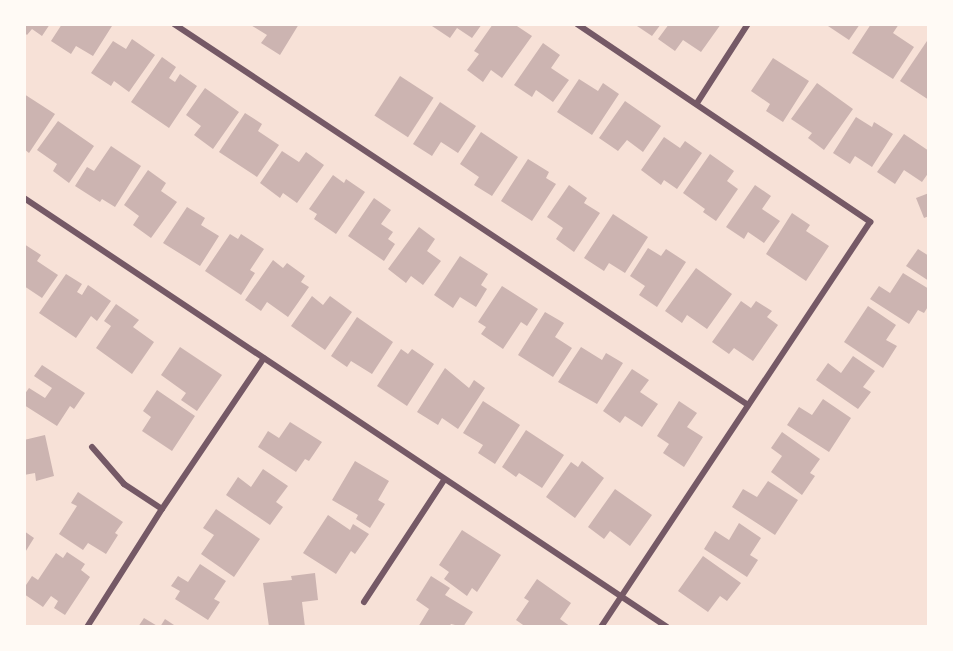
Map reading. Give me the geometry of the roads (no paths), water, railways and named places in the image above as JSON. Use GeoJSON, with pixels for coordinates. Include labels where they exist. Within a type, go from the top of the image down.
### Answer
{"type":"FeatureCollection","features":[{"type":"Feature","properties":{"kind":"street"},"geometry":{"type":"LineString","coordinates":[[174,24],[748,405]]}},
{"type":"Feature","properties":{"kind":"street"},"geometry":{"type":"LineString","coordinates":[[577,24],[870,222],[601,627]]}},
{"type":"Feature","properties":{"kind":"street"},"geometry":{"type":"LineString","coordinates":[[697,103],[748,24]]}},
{"type":"Feature","properties":{"kind":"street"},"geometry":{"type":"LineString","coordinates":[[24,198],[667,627]]}},
{"type":"Feature","properties":{"kind":"street"},"geometry":{"type":"LineString","coordinates":[[87,627],[162,509],[264,358]]}},
{"type":"Feature","properties":{"kind":"street"},"geometry":{"type":"LineString","coordinates":[[92,447],[124,484],[162,509]]}},
{"type":"Feature","properties":{"kind":"street"},"geometry":{"type":"LineString","coordinates":[[364,602],[444,480]]}}]}
